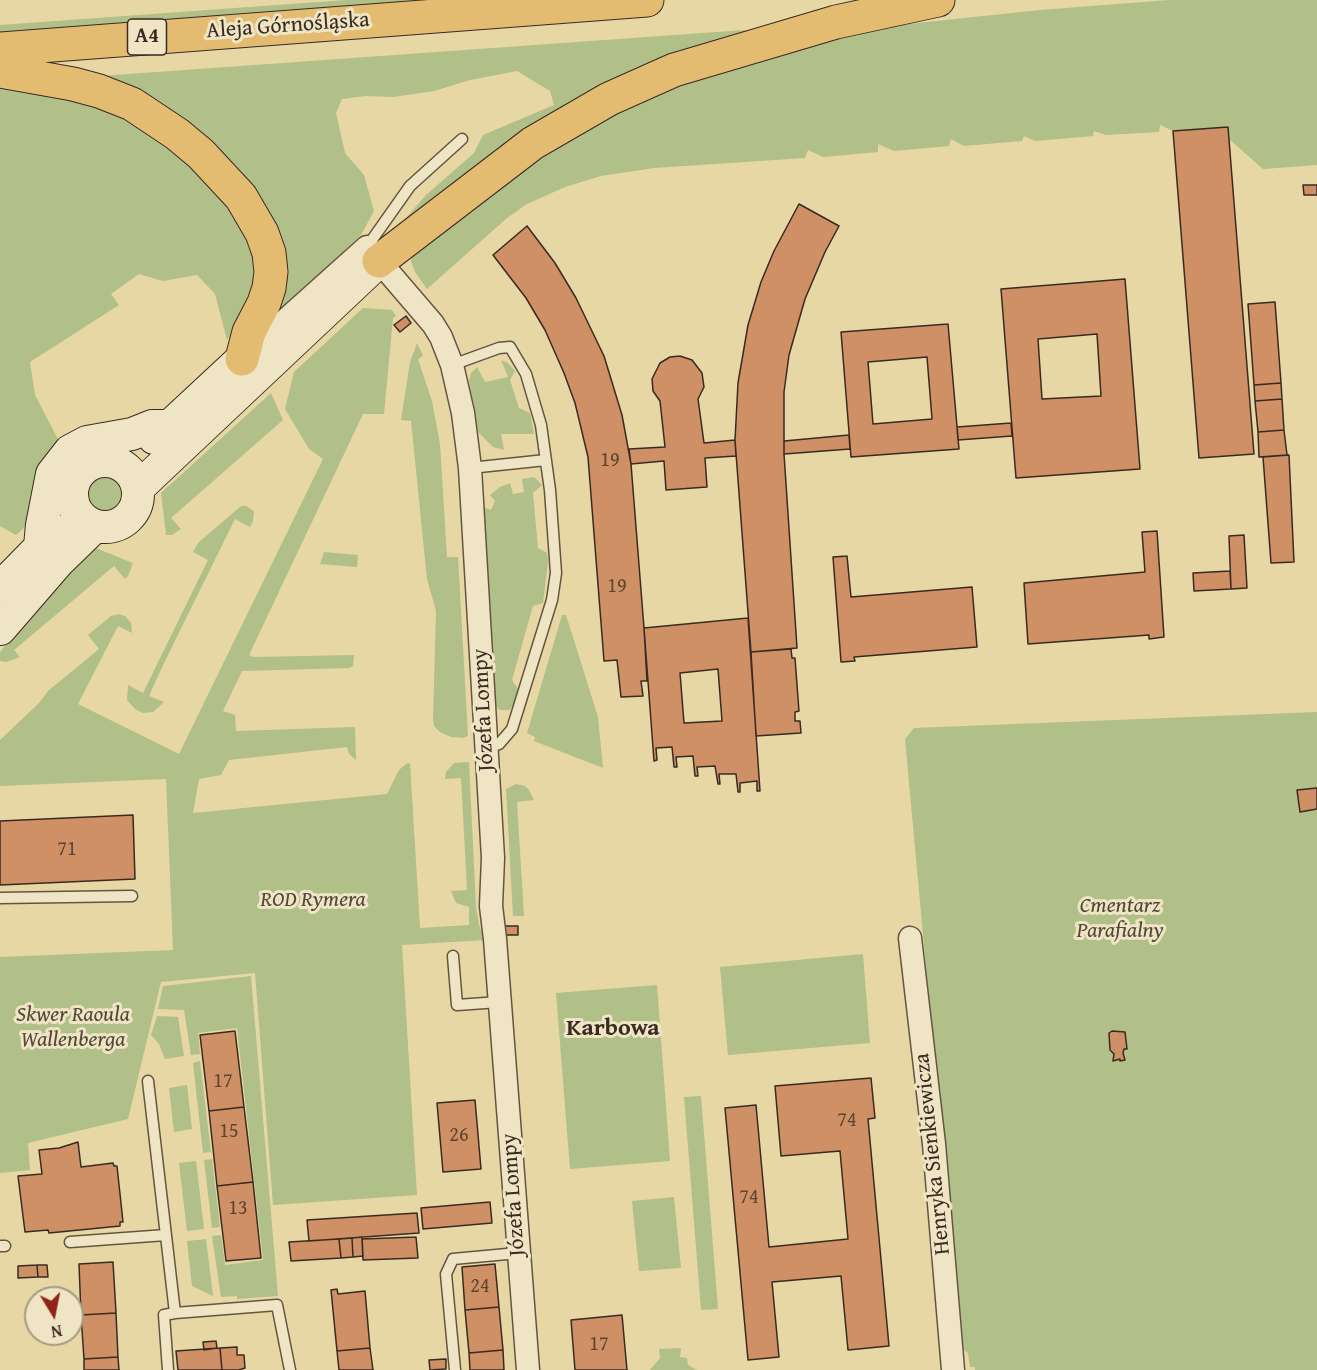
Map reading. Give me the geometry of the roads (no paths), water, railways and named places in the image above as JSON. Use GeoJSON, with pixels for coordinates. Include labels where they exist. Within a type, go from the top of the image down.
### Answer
{"type":"FeatureCollection","features":[{"type":"Feature","properties":{"kind":"highway","name":"Aleja Górnośląska"},"geometry":{"type":"LineString","coordinates":[[0,49],[647,0]]}},
{"type":"Feature","properties":{"kind":"highway"},"geometry":{"type":"LineString","coordinates":[[373,254],[533,143],[609,99],[674,70],[836,22],[938,0]]}},
{"type":"Feature","properties":{"kind":"highway"},"geometry":{"type":"LineString","coordinates":[[0,71],[82,86],[132,104],[177,134],[201,154],[241,197],[262,233],[269,253],[271,272],[264,303],[249,332],[242,358]]}},
{"type":"Feature","properties":{"kind":"street"},"geometry":{"type":"LineString","coordinates":[[117,463],[170,426],[242,358],[373,254]]}},
{"type":"Feature","properties":{"kind":"street"},"geometry":{"type":"LineString","coordinates":[[138,488],[373,254]]}},
{"type":"Feature","properties":{"kind":"street","name":"Józefa Lompy"},"geometry":{"type":"LineString","coordinates":[[373,254],[433,324],[441,337],[452,365],[463,413],[470,468],[487,748],[493,858],[491,906],[528,1370]]}},
{"type":"Feature","properties":{"kind":"street"},"geometry":{"type":"LineString","coordinates":[[40,546],[52,474],[70,451],[87,442],[132,434],[152,426],[170,426]]}},
{"type":"Feature","properties":{"kind":"street"},"geometry":{"type":"LineString","coordinates":[[106,460],[117,463],[131,473],[138,488],[138,501],[133,513],[115,526],[105,527],[85,516],[72,495],[73,484],[78,474],[95,462],[106,460]]}},
{"type":"Feature","properties":{"kind":"street"},"geometry":{"type":"LineString","coordinates":[[2,583],[57,530],[85,516]]}},
{"type":"Feature","properties":{"kind":"street"},"geometry":{"type":"LineString","coordinates":[[0,629],[45,576],[85,516]]}},
{"type":"Feature","properties":{"kind":"street","name":"Henryka Sienkiewicza"},"geometry":{"type":"LineString","coordinates":[[910,938],[934,1144],[953,1370]]}},
{"type":"Feature","properties":{"kind":"lane"},"geometry":{"type":"LineString","coordinates":[[373,254],[410,186],[462,139]]}},
{"type":"Feature","properties":{"kind":"lane"},"geometry":{"type":"LineString","coordinates":[[452,365],[500,348],[510,347],[526,374],[541,425],[550,490],[556,573],[552,600],[512,729],[499,744],[487,748]]}},
{"type":"Feature","properties":{"kind":"lane"},"geometry":{"type":"LineString","coordinates":[[470,468],[546,460]]}},
{"type":"Feature","properties":{"kind":"lane"},"geometry":{"type":"LineString","coordinates":[[0,898],[132,896]]}},
{"type":"Feature","properties":{"kind":"lane"},"geometry":{"type":"LineString","coordinates":[[453,956],[457,1005],[499,1002]]}},
{"type":"Feature","properties":{"kind":"lane"},"geometry":{"type":"LineString","coordinates":[[148,1081],[175,1313]]}},
{"type":"Feature","properties":{"kind":"lane"},"geometry":{"type":"LineString","coordinates":[[70,1242],[166,1235]]}},
{"type":"Feature","properties":{"kind":"lane"},"geometry":{"type":"LineString","coordinates":[[454,1370],[446,1274],[453,1259],[518,1253]]}},
{"type":"Feature","properties":{"kind":"lane"},"geometry":{"type":"LineString","coordinates":[[168,1370],[164,1315],[277,1305],[290,1370]]}},
{"type":"Feature","properties":{"kind":"district","name":"Karbowa"},"geometry":{"type":"Point","coordinates":[613,1029]}},
{"type":"Feature","properties":{"kind":"park label","name":"ROD Rymera"},"geometry":{"type":"Point","coordinates":[313,900]}},
{"type":"Feature","properties":{"kind":"park label","name":"Cmentarz Parafialny"},"geometry":{"type":"Point","coordinates":[1120,918]}},
{"type":"Feature","properties":{"kind":"park label","name":"Skwer Raoula Wallenberga"},"geometry":{"type":"Point","coordinates":[73,1028]}}]}
